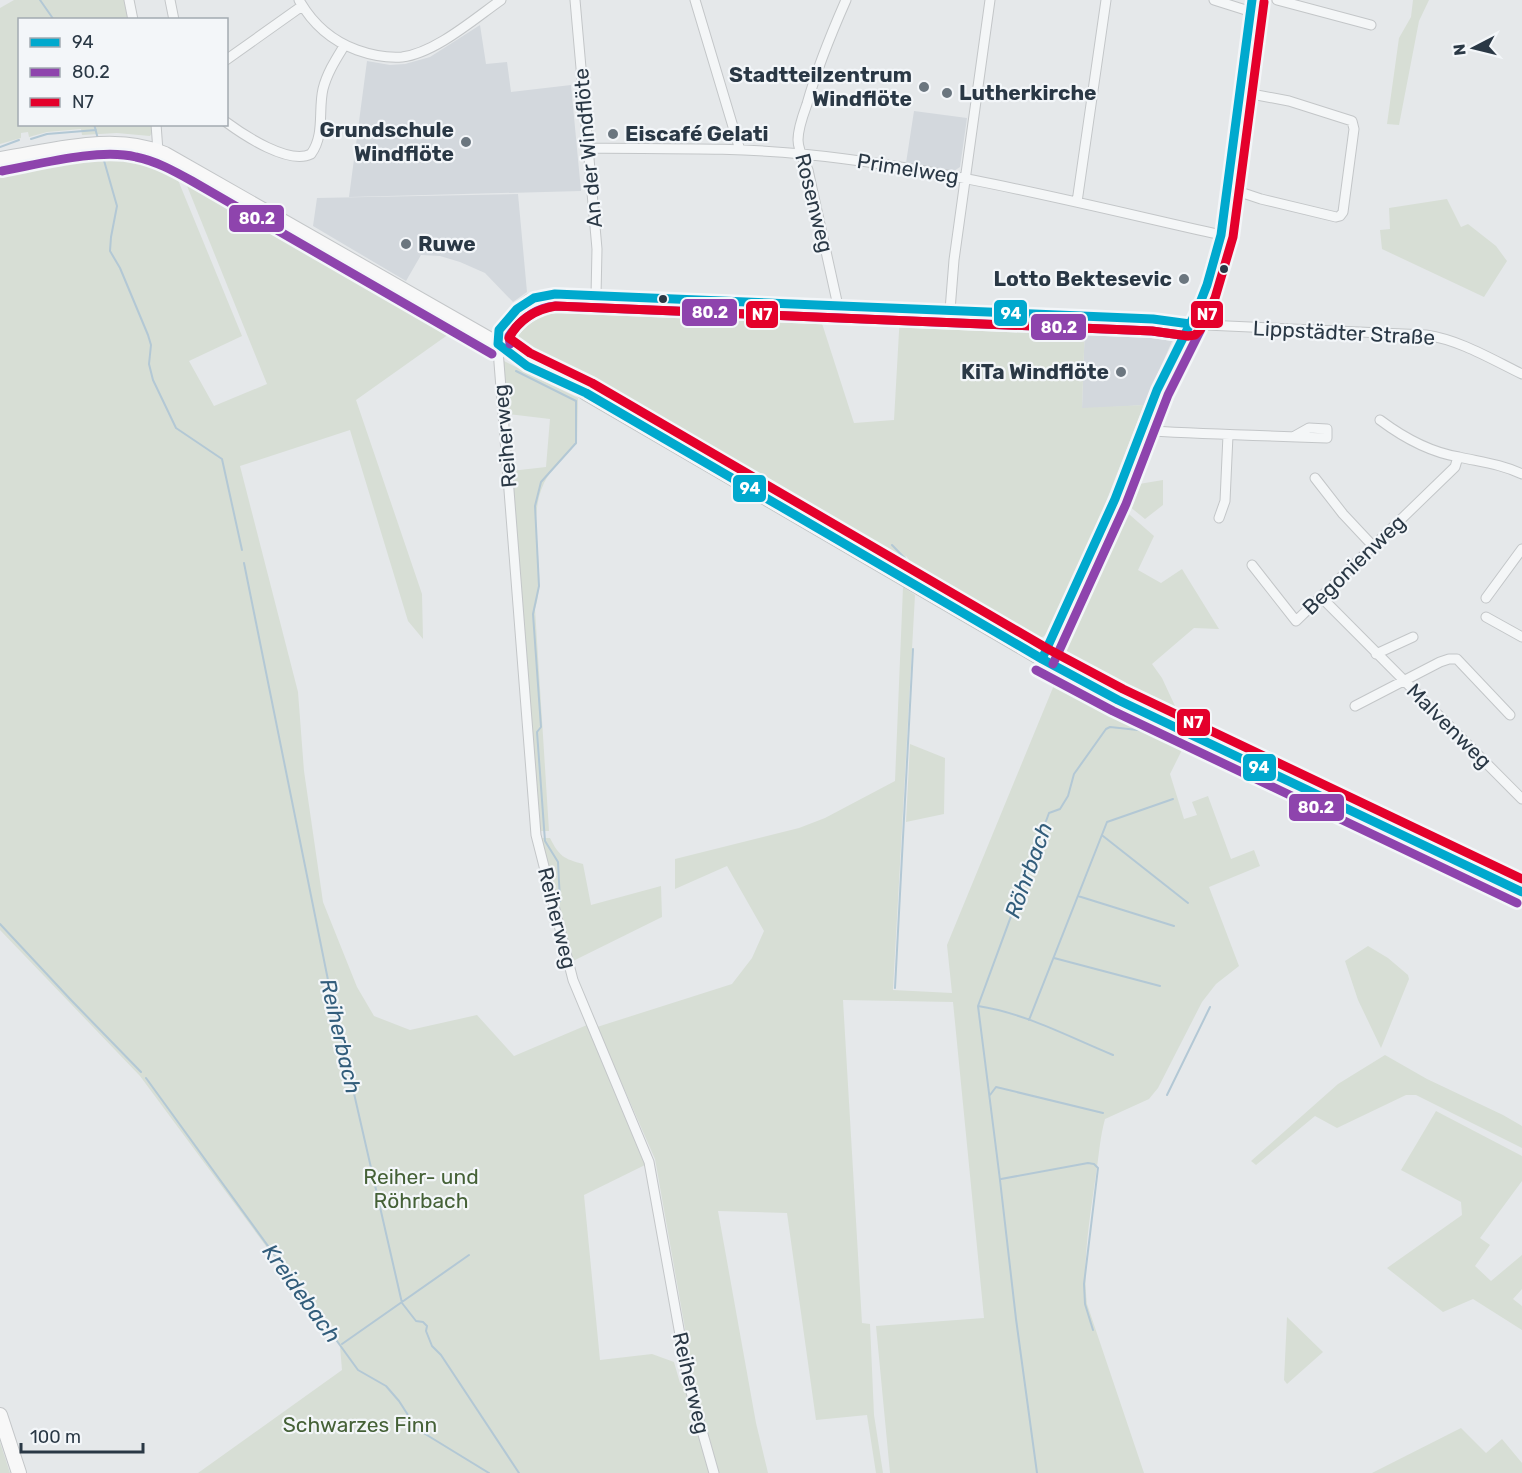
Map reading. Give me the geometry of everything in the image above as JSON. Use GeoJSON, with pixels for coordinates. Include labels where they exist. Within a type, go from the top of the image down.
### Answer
{"type":"FeatureCollection","features":[{"type":"Feature","properties":{"kind":"main road"},"geometry":{"type":"LineString","coordinates":[[0,159],[99,145],[134,144],[158,151],[214,180],[498,344],[519,352],[1042,659],[1118,700],[1522,892]]}},
{"type":"Feature","properties":{"kind":"main road"},"geometry":{"type":"LineString","coordinates":[[0,1415],[19,1473]]}},
{"type":"Feature","properties":{"kind":"street"},"geometry":{"type":"LineString","coordinates":[[129,0],[134,18]]}},
{"type":"Feature","properties":{"kind":"street"},"geometry":{"type":"LineString","coordinates":[[170,0],[174,18]]}},
{"type":"Feature","properties":{"kind":"street"},"geometry":{"type":"LineString","coordinates":[[228,58],[300,3],[314,21],[344,46],[369,54],[404,57],[442,41],[501,0]]}},
{"type":"Feature","properties":{"kind":"street","name":"An der Windflöte"},"geometry":{"type":"LineString","coordinates":[[575,0],[597,249],[596,296]]}},
{"type":"Feature","properties":{"kind":"street"},"geometry":{"type":"LineString","coordinates":[[695,0],[740,150]]}},
{"type":"Feature","properties":{"kind":"street","name":"Rosenweg"},"geometry":{"type":"LineString","coordinates":[[838,306],[808,170],[798,140],[803,116],[825,48],[846,0]]}},
{"type":"Feature","properties":{"kind":"street"},"geometry":{"type":"LineString","coordinates":[[951,309],[954,260],[990,0]]}},
{"type":"Feature","properties":{"kind":"street"},"geometry":{"type":"LineString","coordinates":[[1077,202],[1106,0]]}},
{"type":"Feature","properties":{"kind":"street"},"geometry":{"type":"LineString","coordinates":[[1214,0],[1252,12]]}},
{"type":"Feature","properties":{"kind":"street"},"geometry":{"type":"LineString","coordinates":[[1042,659],[1115,499],[1157,390],[1208,285],[1221,235],[1252,0]]}},
{"type":"Feature","properties":{"kind":"street"},"geometry":{"type":"LineString","coordinates":[[1277,0],[1371,25]]}},
{"type":"Feature","properties":{"kind":"street"},"geometry":{"type":"LineString","coordinates":[[228,123],[255,141],[279,152],[298,158],[311,154],[318,139],[323,89],[331,67],[344,46]]}},
{"type":"Feature","properties":{"kind":"street"},"geometry":{"type":"LineString","coordinates":[[1228,188],[1281,205],[1336,217],[1343,212],[1354,129],[1352,121],[1289,101],[1241,92]]}},
{"type":"Feature","properties":{"kind":"street"},"geometry":{"type":"LineString","coordinates":[[156,126],[158,151]]}},
{"type":"Feature","properties":{"kind":"street","name":"Primelweg"},"geometry":{"type":"LineString","coordinates":[[589,148],[740,150],[871,162],[965,178],[1221,235]]}},
{"type":"Feature","properties":{"kind":"street","name":"Lippstädter Straße"},"geometry":{"type":"LineString","coordinates":[[498,344],[509,332],[516,311],[529,299],[555,294],[951,309],[1190,324],[1430,335],[1466,347],[1522,374]]}},
{"type":"Feature","properties":{"kind":"street","name":"Reiherweg"},"geometry":{"type":"LineString","coordinates":[[498,344],[536,835],[573,980],[649,1162],[689,1385],[714,1473]]}},
{"type":"Feature","properties":{"kind":"street"},"geometry":{"type":"LineString","coordinates":[[1380,420],[1418,445],[1458,457],[1497,464],[1522,474]]}},
{"type":"Feature","properties":{"kind":"street"},"geometry":{"type":"LineString","coordinates":[[1141,429],[1293,437]]}},
{"type":"Feature","properties":{"kind":"street"},"geometry":{"type":"LineString","coordinates":[[1220,518],[1225,501],[1228,435]]}},
{"type":"Feature","properties":{"kind":"street","name":"Begonienweg"},"geometry":{"type":"LineString","coordinates":[[1252,565],[1296,621],[1455,468],[1458,457]]}},
{"type":"Feature","properties":{"kind":"street"},"geometry":{"type":"LineString","coordinates":[[1315,478],[1343,514],[1373,546]]}},
{"type":"Feature","properties":{"kind":"street"},"geometry":{"type":"LineString","coordinates":[[1486,598],[1522,549]]}},
{"type":"Feature","properties":{"kind":"street","name":"Malvenweg"},"geometry":{"type":"LineString","coordinates":[[1322,598],[1522,799]]}},
{"type":"Feature","properties":{"kind":"street"},"geometry":{"type":"LineString","coordinates":[[1486,617],[1522,637]]}},
{"type":"Feature","properties":{"kind":"street"},"geometry":{"type":"LineString","coordinates":[[1376,654],[1413,638]]}},
{"type":"Feature","properties":{"kind":"street"},"geometry":{"type":"LineString","coordinates":[[1355,706],[1440,662],[1457,659],[1510,715]]}},
{"type":"Feature","properties":{"kind":"shaded area","name":"Grundschule Windflöte"},"geometry":{"type":"Polygon","coordinates":[[[480,25],[486,64],[507,62],[511,92],[571,85],[581,191],[349,197],[367,61],[390,65],[405,64],[430,57],[480,25]]]}},
{"type":"Feature","properties":{"kind":"shaded area"},"geometry":{"type":"Polygon","coordinates":[[[914,111],[967,118],[960,167],[954,171],[906,163],[914,111]]]}},
{"type":"Feature","properties":{"kind":"shaded area"},"geometry":{"type":"Polygon","coordinates":[[[518,194],[527,292],[513,302],[485,273],[460,262],[440,256],[421,255],[406,281],[313,226],[317,198],[518,194]]]}},
{"type":"Feature","properties":{"kind":"shaded area","name":"KiTa Windflöte"},"geometry":{"type":"Polygon","coordinates":[[[1085,323],[1161,326],[1161,329],[1172,332],[1173,339],[1144,405],[1082,409],[1085,323]]]}},
{"type":"Feature","properties":{"kind":"green space"},"geometry":{"type":"Polygon","coordinates":[[[14,0],[125,0],[129,18],[18,18],[18,126],[151,126],[153,131],[150,136],[117,133],[82,135],[81,129],[47,132],[29,137],[28,132],[21,133],[21,138],[0,144],[0,8],[14,0]]]}},
{"type":"Feature","properties":{"kind":"green space"},"geometry":{"type":"Polygon","coordinates":[[[1413,0],[1429,0],[1419,21],[1399,125],[1387,124],[1399,38],[1411,17],[1413,0]]]}},
{"type":"Feature","properties":{"kind":"green space","name":"Reiher- und Röhrbach"},"geometry":{"type":"Polygon","coordinates":[[[131,151],[171,163],[242,336],[189,361],[214,406],[267,384],[179,166],[456,329],[356,400],[422,594],[423,639],[408,621],[350,430],[240,466],[298,692],[304,771],[323,902],[357,987],[374,1016],[410,1030],[477,1015],[514,1056],[587,1025],[645,1165],[584,1195],[600,1360],[652,1354],[674,1362],[680,1383],[683,1384],[709,1473],[198,1473],[342,1370],[340,1346],[140,1076],[0,930],[0,167],[87,154],[131,151]]]}},
{"type":"Feature","properties":{"kind":"green space"},"geometry":{"type":"Polygon","coordinates":[[[1447,199],[1461,227],[1468,224],[1496,246],[1507,261],[1484,297],[1382,249],[1380,230],[1390,229],[1389,208],[1447,199]]]}},
{"type":"Feature","properties":{"kind":"green space"},"geometry":{"type":"Polygon","coordinates":[[[556,301],[818,311],[854,423],[894,420],[900,314],[1085,323],[1082,408],[1144,405],[1102,512],[1047,634],[1041,638],[913,565],[906,556],[900,564],[519,343],[517,326],[521,319],[533,309],[556,301]]]}},
{"type":"Feature","properties":{"kind":"green space"},"geometry":{"type":"Polygon","coordinates":[[[502,360],[578,398],[577,444],[553,468],[544,483],[536,514],[539,578],[535,609],[549,831],[539,831],[511,471],[546,467],[550,419],[507,414],[502,360]]]}},
{"type":"Feature","properties":{"kind":"green space"},"geometry":{"type":"Polygon","coordinates":[[[1163,480],[1163,505],[1145,519],[1122,498],[1127,486],[1163,480]]]}},
{"type":"Feature","properties":{"kind":"green space"},"geometry":{"type":"Polygon","coordinates":[[[1122,508],[1154,536],[1138,570],[1161,583],[1182,569],[1219,629],[1194,628],[1152,664],[1162,678],[1175,706],[1172,710],[1058,649],[1118,509],[1122,508]]]}},
{"type":"Feature","properties":{"kind":"green space"},"geometry":{"type":"Polygon","coordinates":[[[903,587],[915,595],[893,990],[952,993],[947,945],[1059,673],[1187,740],[1170,774],[1184,819],[1197,815],[1192,802],[1208,796],[1231,859],[1254,850],[1260,866],[1209,887],[1239,966],[1216,984],[1202,1002],[1158,1088],[1149,1099],[1105,1119],[1102,1133],[1087,1239],[1085,1271],[1087,1304],[1144,1473],[890,1473],[876,1326],[984,1318],[953,1002],[843,1000],[862,1323],[870,1324],[874,1415],[883,1473],[876,1473],[867,1415],[816,1420],[787,1213],[718,1211],[756,1423],[768,1473],[719,1473],[695,1385],[655,1159],[597,1027],[732,984],[752,958],[764,931],[727,866],[675,889],[675,859],[799,828],[825,818],[895,781],[903,587]]]}},
{"type":"Feature","properties":{"kind":"green space"},"geometry":{"type":"Polygon","coordinates":[[[910,744],[945,758],[944,814],[906,822],[910,744]]]}},
{"type":"Feature","properties":{"kind":"green space"},"geometry":{"type":"Polygon","coordinates":[[[541,838],[550,838],[563,856],[583,864],[591,905],[661,886],[662,917],[573,961],[541,838]]]}},
{"type":"Feature","properties":{"kind":"green space"},"geometry":{"type":"Polygon","coordinates":[[[1368,946],[1388,958],[1408,975],[1409,979],[1381,1048],[1358,1000],[1345,961],[1368,946]]]}},
{"type":"Feature","properties":{"kind":"green space"},"geometry":{"type":"Polygon","coordinates":[[[1385,1055],[1427,1079],[1522,1126],[1522,1148],[1416,1095],[1406,1095],[1337,1128],[1315,1116],[1256,1165],[1251,1161],[1338,1084],[1385,1055]]]}},
{"type":"Feature","properties":{"kind":"green space"},"geometry":{"type":"Polygon","coordinates":[[[1436,1111],[1522,1156],[1522,1181],[1480,1238],[1490,1245],[1475,1266],[1491,1281],[1522,1255],[1522,1289],[1513,1299],[1522,1306],[1522,1330],[1473,1299],[1443,1312],[1387,1268],[1462,1215],[1461,1202],[1401,1170],[1436,1111]]]}},
{"type":"Feature","properties":{"kind":"green space"},"geometry":{"type":"Polygon","coordinates":[[[1287,1317],[1323,1352],[1287,1384],[1284,1380],[1287,1317]]]}},
{"type":"Feature","properties":{"kind":"green space"},"geometry":{"type":"Polygon","coordinates":[[[1461,1428],[1486,1453],[1502,1439],[1522,1463],[1522,1473],[1372,1473],[1461,1428]]]}},
{"type":"Feature","properties":{"kind":"green space"},"geometry":{"type":"Polygon","coordinates":[[[0,1442],[10,1473],[0,1473],[0,1442]]]}},
{"type":"Feature","properties":{"kind":"waterway","name":"Reiherbach"},"geometry":{"type":"LineString","coordinates":[[40,0],[53,18]]}},
{"type":"Feature","properties":{"kind":"waterway","name":"Reiherbach"},"geometry":{"type":"LineString","coordinates":[[95,126],[98,139]]}},
{"type":"Feature","properties":{"kind":"waterway"},"geometry":{"type":"LineString","coordinates":[[31,139],[47,134],[96,130]]}},
{"type":"Feature","properties":{"kind":"waterway"},"geometry":{"type":"LineString","coordinates":[[0,147],[19,140]]}},
{"type":"Feature","properties":{"kind":"waterway","name":"Reiherbach"},"geometry":{"type":"LineString","coordinates":[[101,150],[117,206],[110,251],[120,268],[148,335],[151,345],[149,364],[153,380],[176,428],[222,459],[242,550]]}},
{"type":"Feature","properties":{"kind":"waterway"},"geometry":{"type":"LineString","coordinates":[[34,164],[103,156]]}},
{"type":"Feature","properties":{"kind":"waterway"},"geometry":{"type":"LineString","coordinates":[[0,168],[22,165]]}},
{"type":"Feature","properties":{"kind":"waterway"},"geometry":{"type":"LineString","coordinates":[[516,371],[576,401],[576,443],[541,482],[535,506],[539,586],[533,614],[541,727],[537,732],[545,841],[558,862],[560,901]]}},
{"type":"Feature","properties":{"kind":"waterway","name":"Röhrbach"},"geometry":{"type":"LineString","coordinates":[[892,545],[918,572],[1035,639]]}},
{"type":"Feature","properties":{"kind":"waterway","name":"Reiherbach"},"geometry":{"type":"LineString","coordinates":[[244,563],[328,980],[402,1303],[416,1321],[423,1322],[427,1326],[426,1331],[432,1346],[441,1355],[519,1473]]}},
{"type":"Feature","properties":{"kind":"waterway"},"geometry":{"type":"LineString","coordinates":[[895,988],[913,649]]}},
{"type":"Feature","properties":{"kind":"waterway","name":"Röhrbach"},"geometry":{"type":"LineString","coordinates":[[1059,652],[1165,711]]}},
{"type":"Feature","properties":{"kind":"waterway"},"geometry":{"type":"LineString","coordinates":[[1037,1473],[978,1006],[1049,813],[1060,809],[1068,796],[1074,774],[1106,729],[1110,727],[1147,731],[1156,729]]}},
{"type":"Feature","properties":{"kind":"waterway"},"geometry":{"type":"LineString","coordinates":[[1029,1020],[1107,822],[1173,799]]}},
{"type":"Feature","properties":{"kind":"waterway"},"geometry":{"type":"LineString","coordinates":[[1103,836],[1188,903]]}},
{"type":"Feature","properties":{"kind":"waterway"},"geometry":{"type":"LineString","coordinates":[[1078,896],[1174,926]]}},
{"type":"Feature","properties":{"kind":"waterway","name":"Kreidebach"},"geometry":{"type":"LineString","coordinates":[[0,924],[141,1072]]}},
{"type":"Feature","properties":{"kind":"waterway"},"geometry":{"type":"LineString","coordinates":[[1054,958],[1160,986]]}},
{"type":"Feature","properties":{"kind":"waterway"},"geometry":{"type":"LineString","coordinates":[[978,1006],[1030,1020],[1113,1055]]}},
{"type":"Feature","properties":{"kind":"waterway"},"geometry":{"type":"LineString","coordinates":[[1167,1095],[1210,1007]]}},
{"type":"Feature","properties":{"kind":"waterway","name":"Kreidebach"},"geometry":{"type":"LineString","coordinates":[[146,1078],[358,1370],[386,1386],[417,1429],[489,1473]]}},
{"type":"Feature","properties":{"kind":"waterway"},"geometry":{"type":"LineString","coordinates":[[990,1095],[996,1087],[1103,1113]]}},
{"type":"Feature","properties":{"kind":"waterway"},"geometry":{"type":"LineString","coordinates":[[1001,1179],[1088,1163],[1098,1168],[1084,1284],[1085,1304],[1093,1330]]}},
{"type":"Feature","properties":{"kind":"waterway"},"geometry":{"type":"LineString","coordinates":[[342,1344],[469,1255]]}},
{"type":"Feature","properties":{"kind":"transit line","name":"94"},"geometry":{"type":"LineString","coordinates":[[1042,659],[1115,499],[1157,390],[1207,285],[1221,235],[1252,0]]}},
{"type":"Feature","properties":{"kind":"transit line","name":"N7"},"geometry":{"type":"LineString","coordinates":[[1264,2],[1233,237],[1215,298],[1200,330],[1195,335],[1152,331],[556,306],[528,316],[509,338],[530,353],[592,383],[1048,649],[1123,689],[1522,879]]}},
{"type":"Feature","properties":{"kind":"transit line","name":"80.2"},"geometry":{"type":"LineString","coordinates":[[2,171],[69,158],[105,154],[151,161],[192,181],[492,354]]}},
{"type":"Feature","properties":{"kind":"transit line","name":"94"},"geometry":{"type":"LineString","coordinates":[[498,344],[499,330],[517,309],[534,298],[555,294],[1153,319],[1190,324]]}},
{"type":"Feature","properties":{"kind":"transit line","name":"80.2"},"geometry":{"type":"LineString","coordinates":[[510,344],[509,336],[518,324],[541,309],[555,306],[1152,331],[1188,336]]}},
{"type":"Feature","properties":{"kind":"transit line","name":"80.2"},"geometry":{"type":"LineString","coordinates":[[1053,664],[1126,504],[1168,395],[1201,329]]}},
{"type":"Feature","properties":{"kind":"transit line","name":"94"},"geometry":{"type":"LineString","coordinates":[[498,344],[527,366],[586,393],[1042,659],[1118,700],[1522,892]]}},
{"type":"Feature","properties":{"kind":"transit line","name":"80.2"},"geometry":{"type":"LineString","coordinates":[[1036,670],[1113,711],[1517,903]]}},
{"type":"Feature","properties":{"kind":"place","name":"Stadtteilzentrum Windflöte"},"geometry":{"type":"Point","coordinates":[924,87]}},
{"type":"Feature","properties":{"kind":"place","name":"Lutherkirche"},"geometry":{"type":"Point","coordinates":[947,93]}},
{"type":"Feature","properties":{"kind":"place","name":"Eiscafé Gelati"},"geometry":{"type":"Point","coordinates":[613,134]}},
{"type":"Feature","properties":{"kind":"place","name":"Grundschule Windflöte"},"geometry":{"type":"Point","coordinates":[466,142]}},
{"type":"Feature","properties":{"kind":"place","name":"Ruwe"},"geometry":{"type":"Point","coordinates":[406,244]}},
{"type":"Feature","properties":{"kind":"place","name":"Lotto Bektesevic"},"geometry":{"type":"Point","coordinates":[1184,279]}},
{"type":"Feature","properties":{"kind":"place","name":"KiTa Windflöte"},"geometry":{"type":"Point","coordinates":[1121,372]}},
{"type":"Feature","properties":{"kind":"park label","name":"Schwarzes Finn"},"geometry":{"type":"Point","coordinates":[360,1425]}}]}
